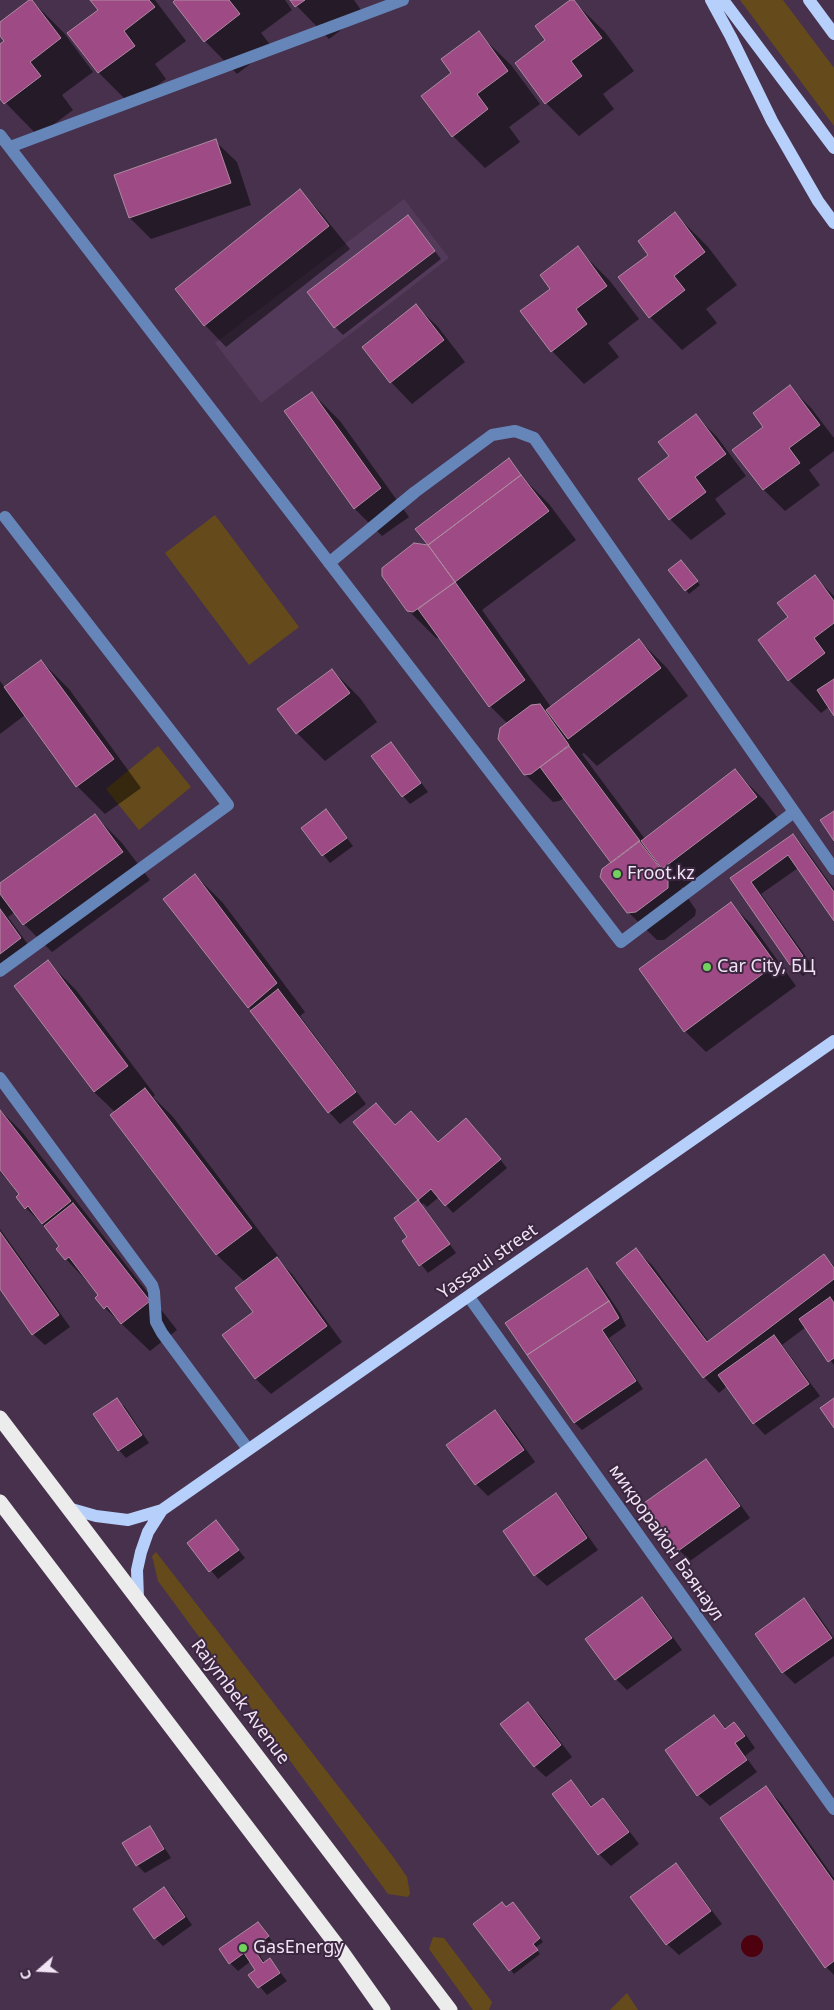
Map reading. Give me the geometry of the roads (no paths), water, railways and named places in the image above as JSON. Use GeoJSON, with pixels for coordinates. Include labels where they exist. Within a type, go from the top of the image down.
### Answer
{"type":"FeatureCollection","features":[{"type":"Feature","properties":{"kind":"highway","name":"Raiymbek Avenue"},"geometry":{"type":"LineString","coordinates":[[0,1418],[450,2010]]}},
{"type":"Feature","properties":{"kind":"highway"},"geometry":{"type":"LineString","coordinates":[[0,1502],[336,1944],[383,2010]]}},
{"type":"Feature","properties":{"kind":"main road"},"geometry":{"type":"LineString","coordinates":[[711,0],[772,121],[818,201],[834,223]]}},
{"type":"Feature","properties":{"kind":"main road"},"geometry":{"type":"LineString","coordinates":[[723,0],[834,148]]}},
{"type":"Feature","properties":{"kind":"main road"},"geometry":{"type":"LineString","coordinates":[[809,0],[834,34]]}},
{"type":"Feature","properties":{"kind":"main road","name":"Yassaui street"},"geometry":{"type":"LineString","coordinates":[[162,1510],[834,1041]]}},
{"type":"Feature","properties":{"kind":"main road"},"geometry":{"type":"LineString","coordinates":[[68,1508],[96,1516],[128,1520],[162,1510]]}},
{"type":"Feature","properties":{"kind":"main road"},"geometry":{"type":"LineString","coordinates":[[138,1599],[137,1570],[141,1552],[148,1532],[162,1510]]}},
{"type":"Feature","properties":{"kind":"street"},"geometry":{"type":"LineString","coordinates":[[10,147],[403,0]]}},
{"type":"Feature","properties":{"kind":"street"},"geometry":{"type":"LineString","coordinates":[[0,135],[621,942],[794,812]]}},
{"type":"Feature","properties":{"kind":"street"},"geometry":{"type":"LineString","coordinates":[[329,563],[416,492],[492,435],[515,431],[534,438],[834,869]]}},
{"type":"Feature","properties":{"kind":"street"},"geometry":{"type":"LineString","coordinates":[[0,971],[228,805],[2,516]]}},
{"type":"Feature","properties":{"kind":"street"},"geometry":{"type":"LineString","coordinates":[[0,1078],[152,1286],[156,1322],[162,1333],[248,1449]]}},
{"type":"Feature","properties":{"kind":"street","name":"микрорайон Баянаул"},"geometry":{"type":"LineString","coordinates":[[469,1297],[834,1809]]}},
{"type":"Feature","properties":{"kind":"place","name":"Froot.kz"},"geometry":{"type":"Point","coordinates":[617,874]}},
{"type":"Feature","properties":{"kind":"place","name":"Car City, БЦ"},"geometry":{"type":"Point","coordinates":[707,967]}},
{"type":"Feature","properties":{"kind":"place","name":"GasEnergy"},"geometry":{"type":"Point","coordinates":[243,1948]}}]}
